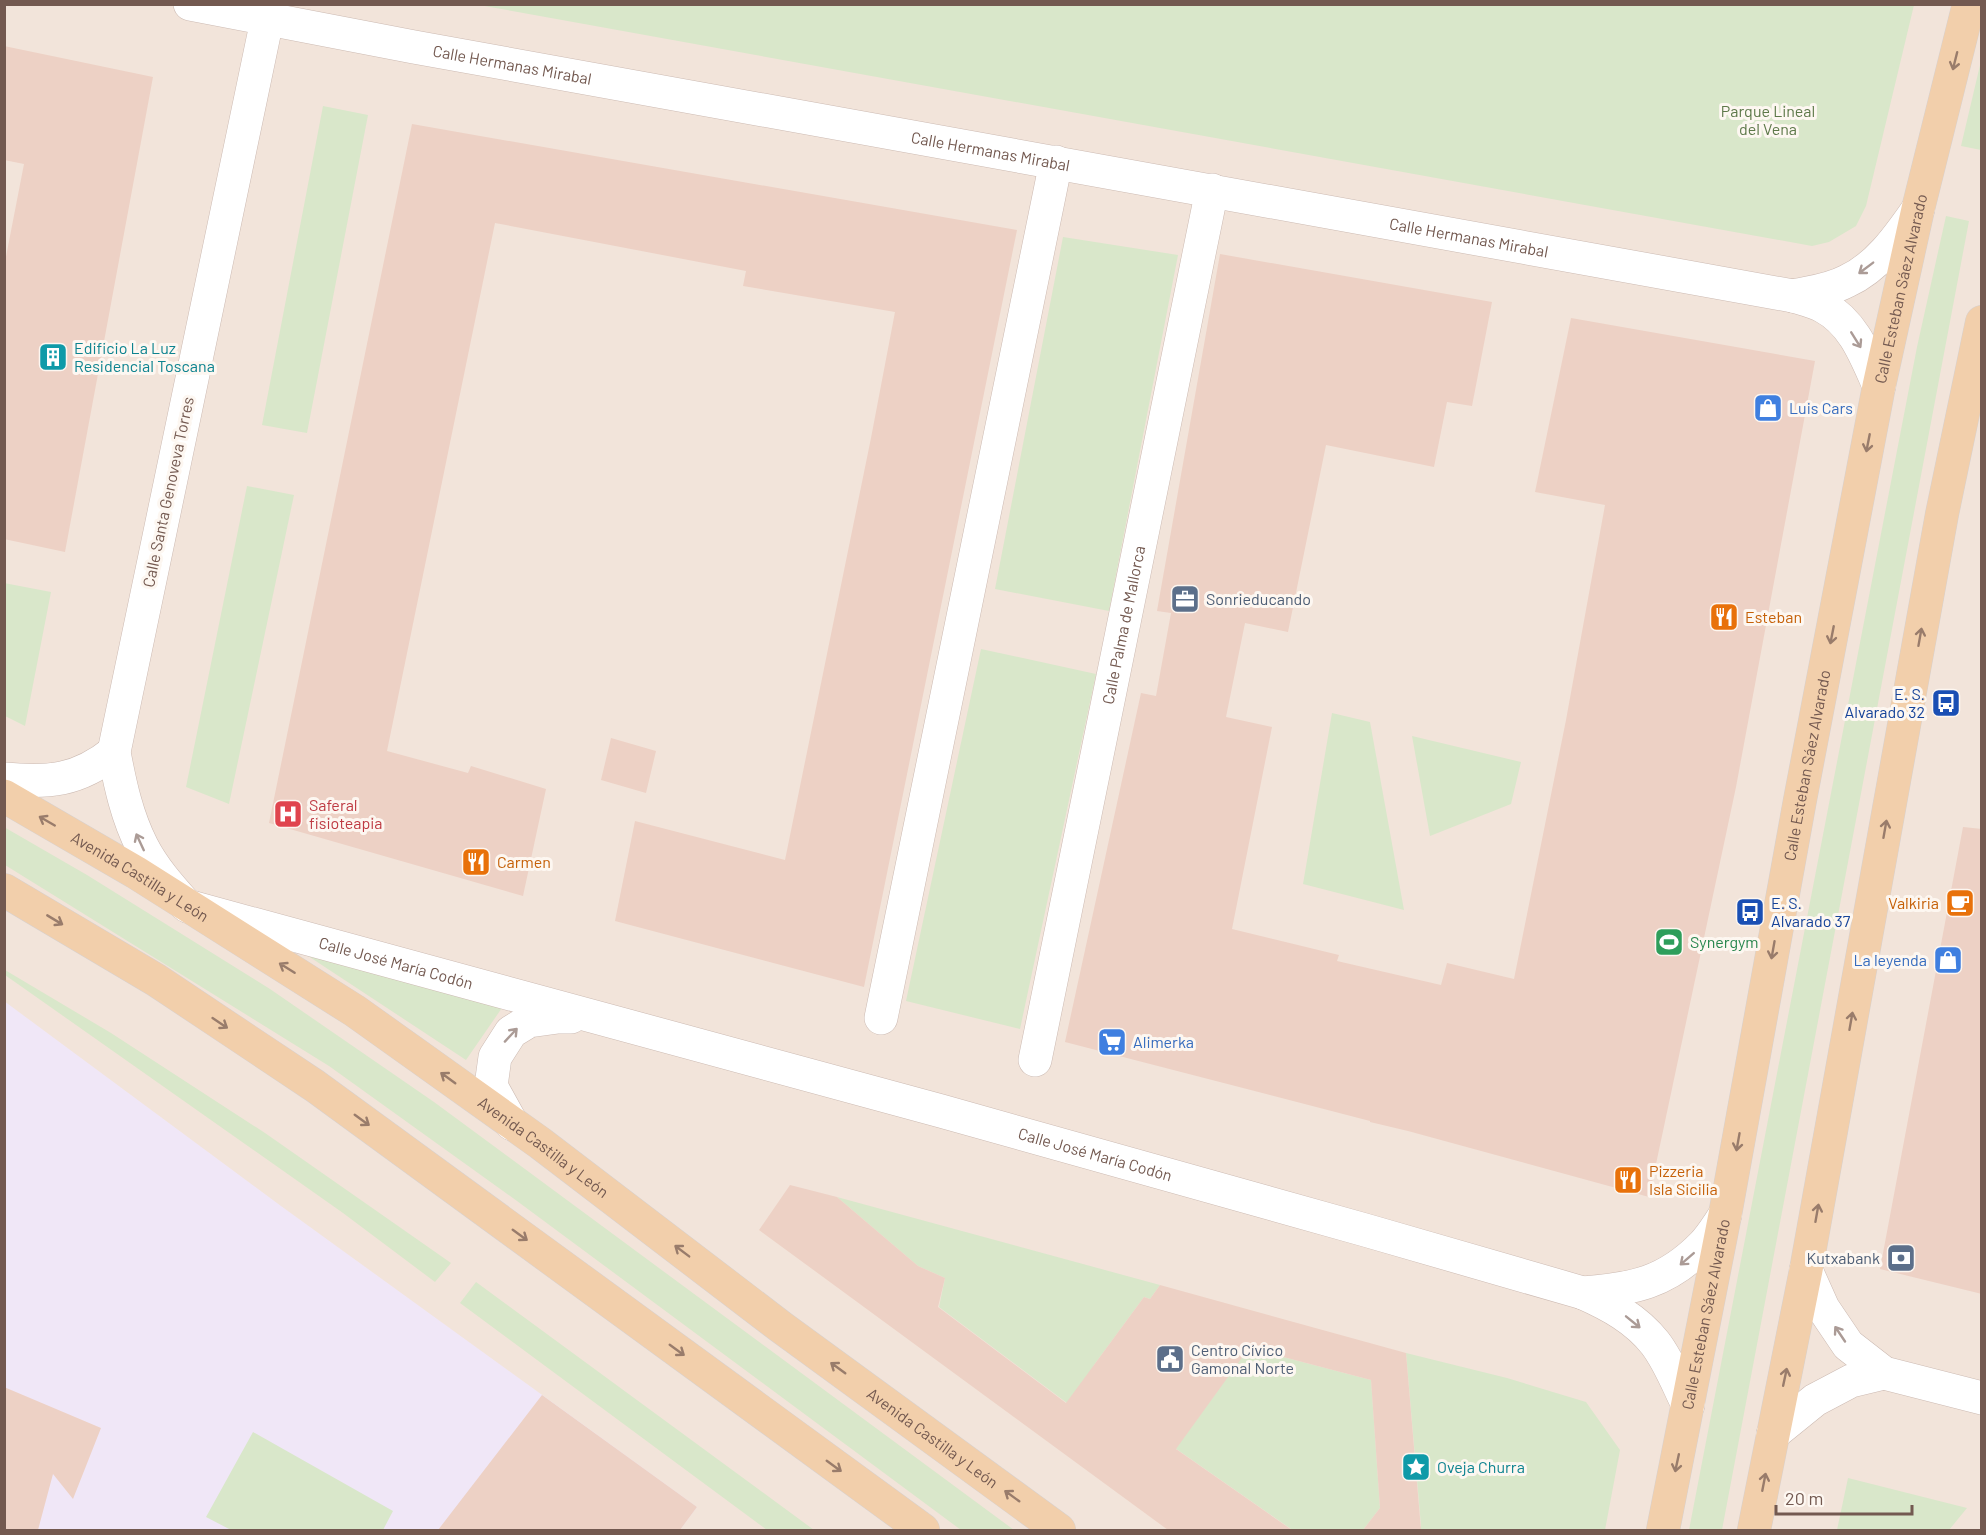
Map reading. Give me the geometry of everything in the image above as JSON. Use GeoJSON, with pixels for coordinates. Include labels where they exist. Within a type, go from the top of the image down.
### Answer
{"type":"FeatureCollection","features":[{"type":"Feature","properties":{"kind":"main road","name":"Calle Esteban Sáez Alvarado"},"geometry":{"type":"LineString","coordinates":[[1663,1530],[1725,1215],[1800,800],[1879,386],[1918,209],[1969,4]]}},
{"type":"Feature","properties":{"kind":"main road"},"geometry":{"type":"LineString","coordinates":[[1754,1530],[1806,1270],[1938,537],[1972,403],[1982,322]]}},
{"type":"Feature","properties":{"kind":"main road","name":"Avenida Castilla y León"},"geometry":{"type":"LineString","coordinates":[[4,796],[135,872],[355,1011],[512,1124],[781,1327],[1059,1530]]}},
{"type":"Feature","properties":{"kind":"main road"},"geometry":{"type":"LineString","coordinates":[[4,890],[156,980],[315,1086],[923,1530]]}},
{"type":"Feature","properties":{"kind":"street","name":"Calle Hermanas Mirabal"},"geometry":{"type":"LineString","coordinates":[[190,4],[267,20],[1794,296],[1825,308],[1848,326],[1862,349],[1879,386]]}},
{"type":"Feature","properties":{"kind":"street","name":"Calle Santa Genoveva Torres"},"geometry":{"type":"LineString","coordinates":[[187,906],[154,867],[142,846],[126,806],[114,752],[267,20]]}},
{"type":"Feature","properties":{"kind":"street"},"geometry":{"type":"LineString","coordinates":[[881,1018],[1056,162]]}},
{"type":"Feature","properties":{"kind":"street","name":"Calle Palma de Mallorca"},"geometry":{"type":"LineString","coordinates":[[1035,1060],[1212,190]]}},
{"type":"Feature","properties":{"kind":"street","name":"Calle Hermanas Mirabal"},"geometry":{"type":"LineString","coordinates":[[1794,296],[1823,291],[1849,281],[1870,266],[1892,245],[1918,209]]}},
{"type":"Feature","properties":{"kind":"street"},"geometry":{"type":"LineString","coordinates":[[4,779],[49,780],[76,775],[90,769],[114,752]]}},
{"type":"Feature","properties":{"kind":"street","name":"Calle José María Codón"},"geometry":{"type":"LineString","coordinates":[[187,906],[1365,1230],[1583,1293],[1610,1305],[1635,1322],[1655,1344],[1688,1405]]}},
{"type":"Feature","properties":{"kind":"street","name":"Calle José María Codón"},"geometry":{"type":"LineString","coordinates":[[512,1124],[491,1086],[495,1057],[510,1032],[529,1021],[558,1017],[606,1020]]}},
{"type":"Feature","properties":{"kind":"street","name":"Calle José María Codón"},"geometry":{"type":"LineString","coordinates":[[1583,1293],[1620,1290],[1649,1282],[1677,1268],[1704,1244],[1725,1215]]}},
{"type":"Feature","properties":{"kind":"street"},"geometry":{"type":"LineString","coordinates":[[1806,1270],[1822,1308],[1848,1345],[1884,1373],[1982,1398]]}},
{"type":"Feature","properties":{"kind":"street"},"geometry":{"type":"LineString","coordinates":[[1773,1434],[1815,1400],[1851,1381],[1884,1373]]}},
{"type":"Feature","properties":{"kind":"shaded area"},"geometry":{"type":"Polygon","coordinates":[[[5,5],[1981,5],[1981,1530],[5,1530],[5,5]]]}},
{"type":"Feature","properties":{"kind":"shaded area"},"geometry":{"type":"Polygon","coordinates":[[[4,1001],[281,1206],[697,1507],[680,1530],[5,1530],[4,1001]]]}},
{"type":"Feature","properties":{"kind":"green space","name":"Parque Lineal del Vena"},"geometry":{"type":"Polygon","coordinates":[[[1914,4],[1866,206],[1856,226],[1829,242],[1812,246],[479,5],[1914,4]]]}},
{"type":"Feature","properties":{"kind":"green space"},"geometry":{"type":"Polygon","coordinates":[[[1981,61],[1981,150],[1961,146],[1981,61]]]}},
{"type":"Feature","properties":{"kind":"green space"},"geometry":{"type":"Polygon","coordinates":[[[323,106],[368,115],[307,433],[262,425],[323,106]]]}},
{"type":"Feature","properties":{"kind":"green space"},"geometry":{"type":"Polygon","coordinates":[[[1946,216],[1969,221],[1722,1530],[1689,1530],[1917,347],[1946,216]]]}},
{"type":"Feature","properties":{"kind":"green space"},"geometry":{"type":"Polygon","coordinates":[[[1063,237],[1178,255],[1109,611],[995,589],[1063,237]]]}},
{"type":"Feature","properties":{"kind":"green space"},"geometry":{"type":"Polygon","coordinates":[[[247,486],[294,495],[229,804],[186,787],[247,486]]]}},
{"type":"Feature","properties":{"kind":"green space"},"geometry":{"type":"Polygon","coordinates":[[[4,583],[51,592],[25,726],[5,716],[4,583]]]}},
{"type":"Feature","properties":{"kind":"green space"},"geometry":{"type":"Polygon","coordinates":[[[981,649],[1096,674],[1020,1029],[906,1001],[981,649]]]}},
{"type":"Feature","properties":{"kind":"green space"},"geometry":{"type":"Polygon","coordinates":[[[1332,713],[1370,722],[1404,910],[1303,884],[1332,713]]]}},
{"type":"Feature","properties":{"kind":"green space"},"geometry":{"type":"Polygon","coordinates":[[[1412,736],[1521,762],[1511,804],[1430,836],[1412,736]]]}},
{"type":"Feature","properties":{"kind":"green space"},"geometry":{"type":"Polygon","coordinates":[[[4,827],[87,875],[270,989],[434,1102],[1014,1530],[961,1530],[517,1201],[329,1066],[5,865],[4,827]]]}},
{"type":"Feature","properties":{"kind":"green space"},"geometry":{"type":"Polygon","coordinates":[[[296,948],[504,1005],[466,1060],[296,948]]]}},
{"type":"Feature","properties":{"kind":"green space"},"geometry":{"type":"Polygon","coordinates":[[[5,970],[111,1033],[265,1133],[451,1263],[435,1282],[343,1213],[5,975],[5,970]]]}},
{"type":"Feature","properties":{"kind":"green space"},"geometry":{"type":"Polygon","coordinates":[[[837,1197],[1160,1285],[1150,1299],[1144,1297],[1094,1365],[1075,1409],[939,1307],[945,1278],[918,1266],[837,1197]]]}},
{"type":"Feature","properties":{"kind":"green space"},"geometry":{"type":"Polygon","coordinates":[[[476,1282],[814,1530],[767,1530],[460,1303],[476,1282]]]}},
{"type":"Feature","properties":{"kind":"green space"},"geometry":{"type":"Polygon","coordinates":[[[1249,1348],[1371,1380],[1380,1508],[1363,1530],[1291,1529],[1172,1446],[1249,1348]]]}},
{"type":"Feature","properties":{"kind":"green space"},"geometry":{"type":"Polygon","coordinates":[[[1406,1353],[1507,1378],[1586,1402],[1620,1450],[1605,1530],[1417,1530],[1421,1526],[1406,1353]]]}},
{"type":"Feature","properties":{"kind":"green space"},"geometry":{"type":"Polygon","coordinates":[[[253,1432],[393,1511],[383,1530],[231,1530],[206,1517],[253,1432]]]}},
{"type":"Feature","properties":{"kind":"green space"},"geometry":{"type":"Polygon","coordinates":[[[1848,1478],[1967,1508],[1949,1530],[1837,1530],[1848,1478]]]}},
{"type":"Feature","properties":{"kind":"building","name":"Edificio La Luz Residencial Toscana"},"geometry":{"type":"Polygon","coordinates":[[[4,46],[153,77],[65,552],[4,539],[4,267],[24,164],[4,160],[4,46]]]}},
{"type":"Feature","properties":{"kind":"building"},"geometry":{"type":"Polygon","coordinates":[[[412,124],[1017,230],[864,987],[615,921],[635,821],[785,860],[895,312],[743,286],[746,271],[495,223],[387,751],[468,773],[471,766],[546,789],[523,896],[269,823],[412,124]]]}},
{"type":"Feature","properties":{"kind":"building"},"geometry":{"type":"Polygon","coordinates":[[[1220,254],[1492,302],[1472,406],[1447,402],[1434,467],[1326,445],[1288,632],[1245,623],[1226,717],[1272,727],[1232,929],[1339,955],[1337,961],[1441,985],[1447,963],[1514,979],[1566,720],[1605,505],[1535,492],[1571,318],[1815,361],[1736,787],[1649,1197],[1408,1131],[1065,1042],[1141,693],[1156,696],[1171,613],[1157,611],[1220,254]]]}},
{"type":"Feature","properties":{"kind":"building"},"geometry":{"type":"Polygon","coordinates":[[[611,738],[656,751],[646,793],[601,780],[611,738]]]}},
{"type":"Feature","properties":{"kind":"building"},"geometry":{"type":"Polygon","coordinates":[[[1963,827],[1982,829],[1982,1294],[1880,1269],[1963,827]]]}},
{"type":"Feature","properties":{"kind":"building","name":"Centro Cívico Gamonal Norte"},"geometry":{"type":"Polygon","coordinates":[[[790,1185],[837,1197],[918,1266],[945,1278],[938,1307],[1066,1403],[1144,1297],[1150,1299],[1160,1285],[1406,1353],[1421,1530],[1363,1530],[1380,1508],[1371,1380],[1249,1348],[1176,1449],[1292,1530],[1168,1530],[759,1230],[790,1185]]]}},
{"type":"Feature","properties":{"kind":"building"},"geometry":{"type":"Polygon","coordinates":[[[4,1387],[101,1428],[73,1499],[53,1474],[38,1530],[4,1530],[4,1387]]]}},
{"type":"Feature","properties":{"kind":"building"},"geometry":{"type":"Polygon","coordinates":[[[542,1395],[697,1507],[680,1530],[438,1530],[542,1395]]]}},
{"type":"Feature","properties":{"kind":"place","name":"Edificio La Luz Residencial Toscana"},"geometry":{"type":"Point","coordinates":[53,357]}},
{"type":"Feature","properties":{"kind":"place","name":"Luis Cars"},"geometry":{"type":"Point","coordinates":[1768,408]}},
{"type":"Feature","properties":{"kind":"place","name":"Sonrieducando"},"geometry":{"type":"Point","coordinates":[1185,599]}},
{"type":"Feature","properties":{"kind":"place","name":"Esteban"},"geometry":{"type":"Point","coordinates":[1724,617]}},
{"type":"Feature","properties":{"kind":"place","name":"E. S. Alvarado 32"},"geometry":{"type":"Point","coordinates":[1946,703]}},
{"type":"Feature","properties":{"kind":"place","name":"Saferal fisioteapia"},"geometry":{"type":"Point","coordinates":[288,814]}},
{"type":"Feature","properties":{"kind":"place","name":"Carmen"},"geometry":{"type":"Point","coordinates":[476,862]}},
{"type":"Feature","properties":{"kind":"place","name":"Valkiria"},"geometry":{"type":"Point","coordinates":[1960,903]}},
{"type":"Feature","properties":{"kind":"place","name":"E. S. Alvarado 37"},"geometry":{"type":"Point","coordinates":[1750,912]}},
{"type":"Feature","properties":{"kind":"place","name":"Synergym"},"geometry":{"type":"Point","coordinates":[1669,942]}},
{"type":"Feature","properties":{"kind":"place","name":"La leyenda"},"geometry":{"type":"Point","coordinates":[1948,960]}},
{"type":"Feature","properties":{"kind":"place","name":"Alimerka"},"geometry":{"type":"Point","coordinates":[1112,1042]}},
{"type":"Feature","properties":{"kind":"place","name":"Pizzeria Isla Sicilia"},"geometry":{"type":"Point","coordinates":[1628,1180]}},
{"type":"Feature","properties":{"kind":"place","name":"Kutxabank"},"geometry":{"type":"Point","coordinates":[1901,1258]}},
{"type":"Feature","properties":{"kind":"place","name":"Centro Cívico Gamonal Norte"},"geometry":{"type":"Point","coordinates":[1170,1359]}},
{"type":"Feature","properties":{"kind":"place","name":"Oveja Churra"},"geometry":{"type":"Point","coordinates":[1416,1467]}}]}
